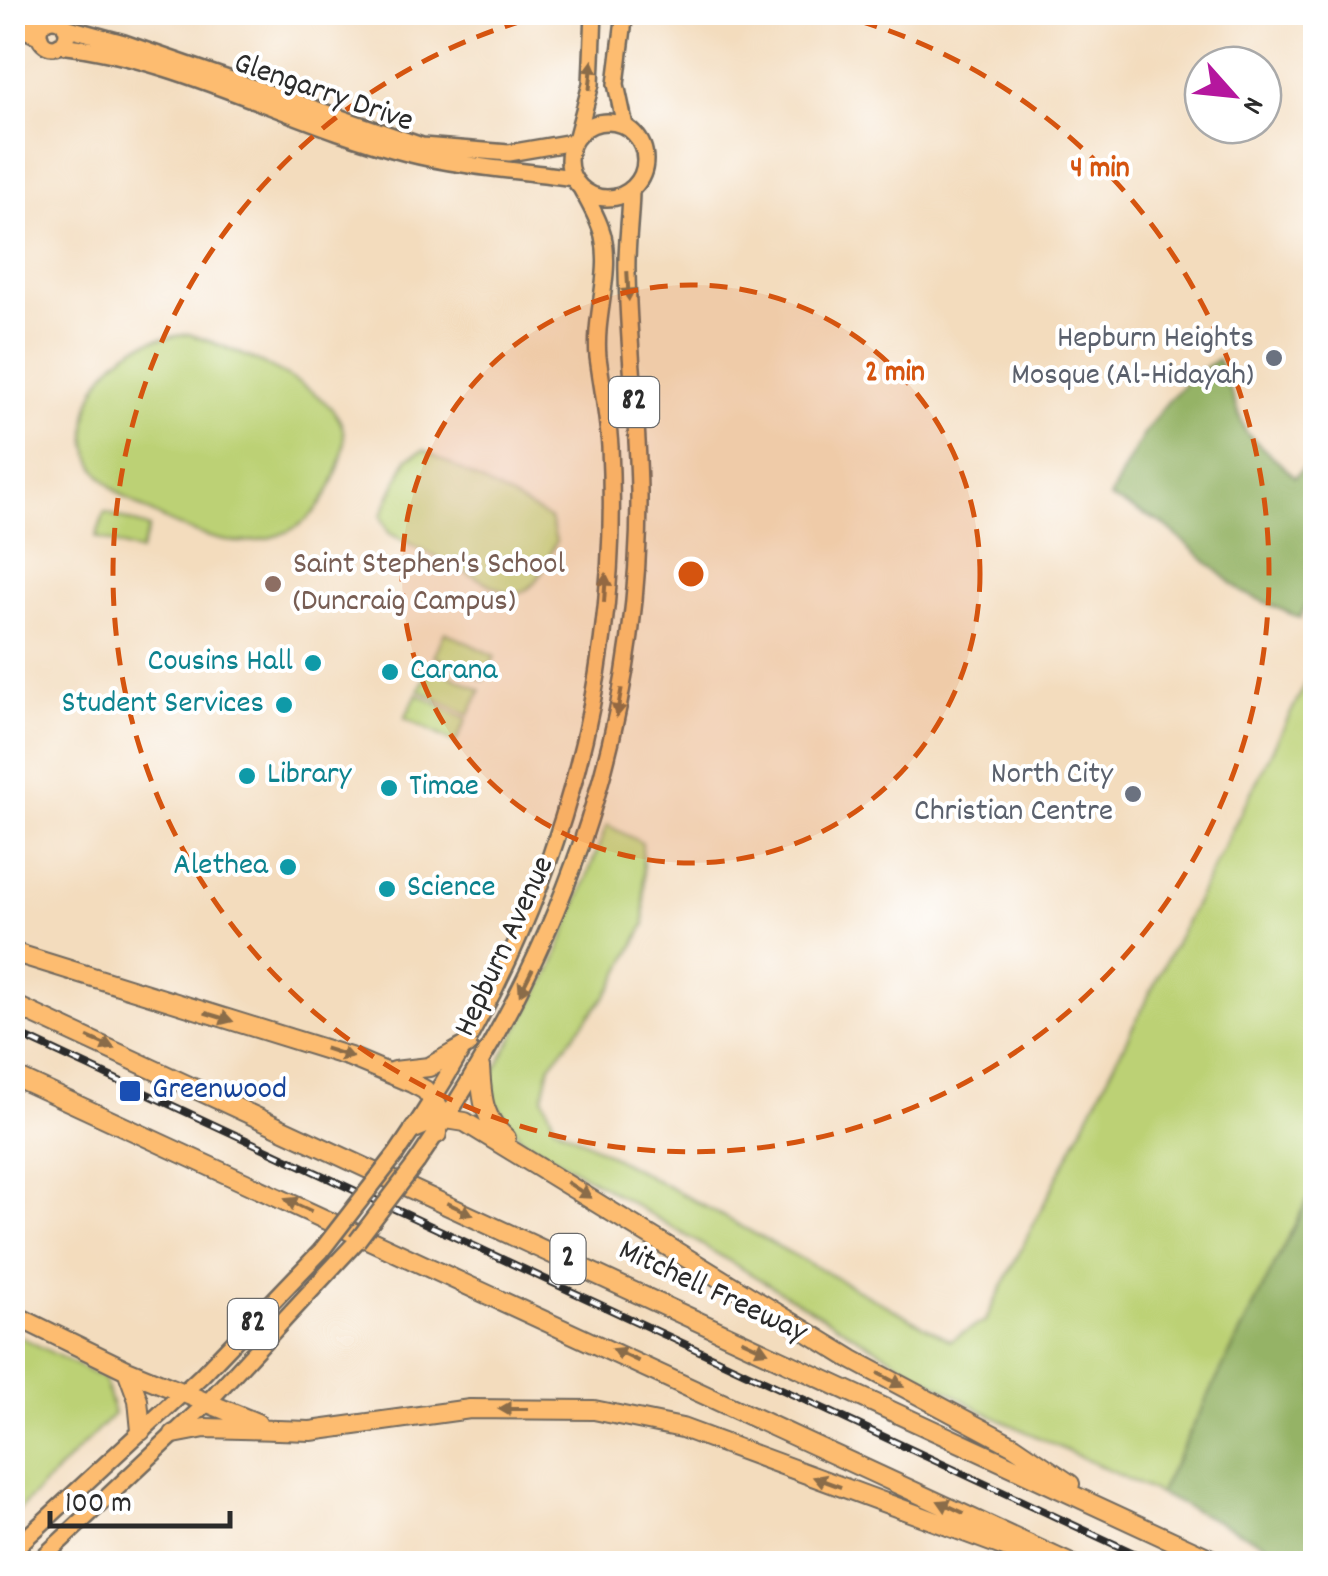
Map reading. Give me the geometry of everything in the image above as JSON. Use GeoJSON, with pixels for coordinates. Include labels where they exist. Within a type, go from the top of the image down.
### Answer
{"type":"FeatureCollection","features":[{"type":"Feature","properties":{"kind":"highway"},"geometry":{"type":"LineString","coordinates":[[12,952],[384,1071],[434,1099],[441,1124]]}},
{"type":"Feature","properties":{"kind":"highway","name":"Mitchell Freeway"},"geometry":{"type":"LineString","coordinates":[[12,1004],[1222,1564]]}},
{"type":"Feature","properties":{"kind":"highway"},"geometry":{"type":"LineString","coordinates":[[384,1071],[429,1068],[467,1045]]}},
{"type":"Feature","properties":{"kind":"highway"},"geometry":{"type":"LineString","coordinates":[[480,1067],[483,1108],[489,1123],[530,1159]]}},
{"type":"Feature","properties":{"kind":"highway","name":"2"},"geometry":{"type":"LineString","coordinates":[[12,1075],[1071,1564]]}},
{"type":"Feature","properties":{"kind":"highway"},"geometry":{"type":"LineString","coordinates":[[414,1129],[465,1122],[853,1360],[1014,1446],[1122,1519]]}},
{"type":"Feature","properties":{"kind":"highway"},"geometry":{"type":"LineString","coordinates":[[12,1314],[182,1394],[276,1429]]}},
{"type":"Feature","properties":{"kind":"highway"},"geometry":{"type":"LineString","coordinates":[[127,1370],[138,1400],[141,1431]]}},
{"type":"Feature","properties":{"kind":"highway"},"geometry":{"type":"LineString","coordinates":[[174,1434],[206,1428],[327,1429],[470,1409],[594,1410],[682,1428],[1050,1564]]}},
{"type":"Feature","properties":{"kind":"main road"},"geometry":{"type":"LineString","coordinates":[[12,24],[48,45],[59,44],[66,37],[65,27],[57,20],[13,12]]}},
{"type":"Feature","properties":{"kind":"main road","name":"82"},"geometry":{"type":"LineString","coordinates":[[577,183],[569,166],[591,84],[594,12]]}},
{"type":"Feature","properties":{"kind":"main road","name":"82"},"geometry":{"type":"LineString","coordinates":[[625,12],[616,84],[625,126],[642,144],[645,156],[640,180],[632,189]]}},
{"type":"Feature","properties":{"kind":"main road"},"geometry":{"type":"LineString","coordinates":[[40,37],[46,21]]}},
{"type":"Feature","properties":{"kind":"main road","name":"Glengarry Drive"},"geometry":{"type":"LineString","coordinates":[[65,27],[124,42],[422,146],[510,154],[575,139]]}},
{"type":"Feature","properties":{"kind":"main road","name":"Glengarry Drive"},"geometry":{"type":"LineString","coordinates":[[59,44],[100,49],[160,66],[406,153],[577,183]]}},
{"type":"Feature","properties":{"kind":"main road"},"geometry":{"type":"LineString","coordinates":[[575,139],[591,125],[608,122],[625,126]]}},
{"type":"Feature","properties":{"kind":"main road"},"geometry":{"type":"LineString","coordinates":[[577,183],[606,198],[632,189]]}},
{"type":"Feature","properties":{"kind":"main road","name":"Hepburn Avenue"},"geometry":{"type":"LineString","coordinates":[[12,1551],[182,1394],[321,1251],[434,1099],[517,948],[548,868],[585,747],[600,657],[611,478],[596,328],[606,260],[603,236],[577,183]]}},
{"type":"Feature","properties":{"kind":"main road","name":"Hepburn Avenue"},"geometry":{"type":"LineString","coordinates":[[36,1564],[206,1404],[340,1261],[418,1162],[480,1067],[522,990],[566,893],[611,749],[632,616],[638,506],[627,270],[632,189]]}},
{"type":"Feature","properties":{"kind":"green space"},"geometry":{"type":"Polygon","coordinates":[[[189,334],[293,379],[328,405],[339,419],[344,433],[343,448],[331,487],[314,513],[289,531],[240,542],[219,540],[138,506],[96,469],[89,454],[87,420],[90,403],[106,372],[138,346],[189,334]]]}},
{"type":"Feature","properties":{"kind":"green space"},"geometry":{"type":"Polygon","coordinates":[[[1218,359],[1246,433],[1295,477],[1315,454],[1315,586],[1300,618],[1242,592],[1162,523],[1110,498],[1142,438],[1167,403],[1218,359]]]}},
{"type":"Feature","properties":{"kind":"green space"},"geometry":{"type":"Polygon","coordinates":[[[424,450],[550,519],[556,541],[540,576],[527,589],[509,594],[389,533],[381,516],[407,459],[424,450]]]}},
{"type":"Feature","properties":{"kind":"green space"},"geometry":{"type":"Polygon","coordinates":[[[105,512],[149,528],[140,552],[96,537],[105,512]]]}},
{"type":"Feature","properties":{"kind":"green space"},"geometry":{"type":"Polygon","coordinates":[[[445,632],[495,656],[484,680],[434,656],[445,632]]]}},
{"type":"Feature","properties":{"kind":"green space"},"geometry":{"type":"Polygon","coordinates":[[[1315,665],[1315,1185],[1159,1494],[982,1411],[520,1137],[495,1102],[492,1075],[552,968],[607,825],[642,843],[645,924],[612,988],[550,1065],[543,1097],[555,1125],[950,1340],[985,1321],[1315,665]]]}},
{"type":"Feature","properties":{"kind":"green space"},"geometry":{"type":"Polygon","coordinates":[[[431,666],[481,690],[469,715],[419,690],[431,666]]]}},
{"type":"Feature","properties":{"kind":"green space"},"geometry":{"type":"Polygon","coordinates":[[[417,694],[467,719],[455,743],[405,718],[417,694]]]}},
{"type":"Feature","properties":{"kind":"green space"},"geometry":{"type":"Polygon","coordinates":[[[1315,1185],[1316,1563],[1308,1564],[1159,1494],[1315,1185]]]}},
{"type":"Feature","properties":{"kind":"green space"},"geometry":{"type":"Polygon","coordinates":[[[13,1333],[104,1379],[114,1414],[13,1516],[13,1333]]]}},
{"type":"Feature","properties":{"kind":"railway"},"geometry":{"type":"LineString","coordinates":[[12,1031],[1157,1564]]}},
{"type":"Feature","properties":{"kind":"place","name":"Hepburn Heights Mosque (Al-Hidayah)"},"geometry":{"type":"Point","coordinates":[1274,358]}},
{"type":"Feature","properties":{"kind":"place","name":"Saint Stephen's School (Duncraig Campus)"},"geometry":{"type":"Point","coordinates":[273,584]}},
{"type":"Feature","properties":{"kind":"place","name":"Cousins Hall"},"geometry":{"type":"Point","coordinates":[313,663]}},
{"type":"Feature","properties":{"kind":"place","name":"Carana"},"geometry":{"type":"Point","coordinates":[390,672]}},
{"type":"Feature","properties":{"kind":"place","name":"Student Services"},"geometry":{"type":"Point","coordinates":[284,705]}},
{"type":"Feature","properties":{"kind":"place","name":"Library"},"geometry":{"type":"Point","coordinates":[247,776]}},
{"type":"Feature","properties":{"kind":"place","name":"Timae"},"geometry":{"type":"Point","coordinates":[389,788]}},
{"type":"Feature","properties":{"kind":"place","name":"North City Christian Centre"},"geometry":{"type":"Point","coordinates":[1133,794]}},
{"type":"Feature","properties":{"kind":"place","name":"Alethea"},"geometry":{"type":"Point","coordinates":[288,867]}},
{"type":"Feature","properties":{"kind":"place","name":"Science"},"geometry":{"type":"Point","coordinates":[387,889]}},
{"type":"Feature","properties":{"kind":"place","name":"Greenwood"},"geometry":{"type":"Point","coordinates":[130,1091]}}]}
